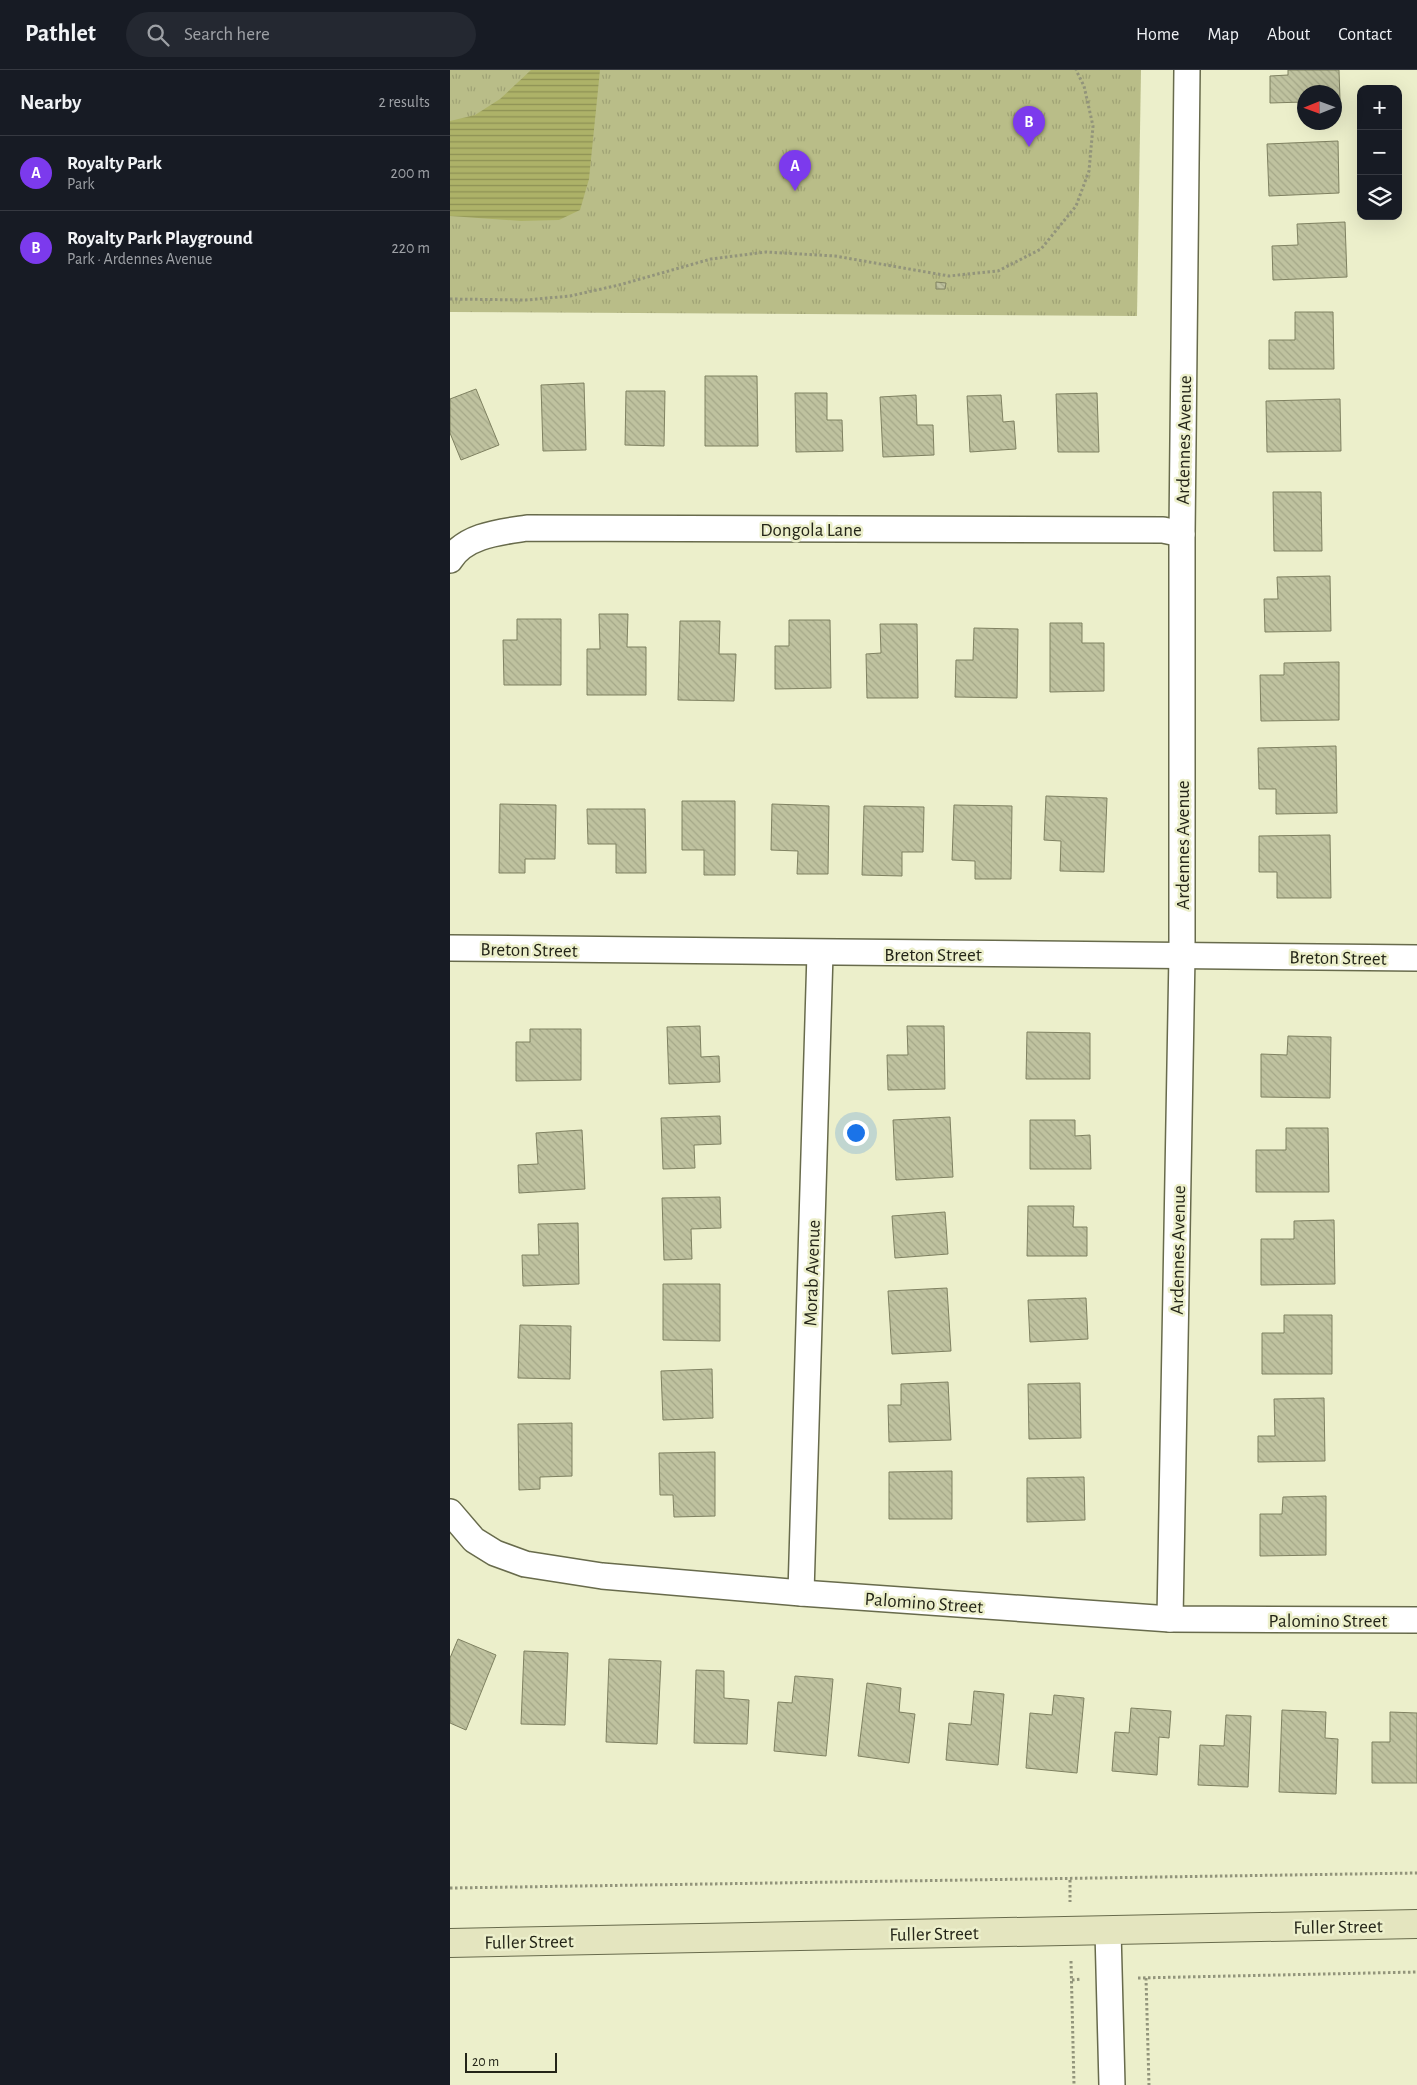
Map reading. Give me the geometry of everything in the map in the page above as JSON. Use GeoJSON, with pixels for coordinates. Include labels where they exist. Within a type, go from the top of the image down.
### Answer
{"type":"FeatureCollection","features":[{"type":"Feature","properties":{"kind":"street","name":"Ardennes Avenue"},"geometry":{"type":"LineString","coordinates":[[1170,1619],[1182,955],[1182,534],[1187,70]]}},
{"type":"Feature","properties":{"kind":"street","name":"Dongola Lane"},"geometry":{"type":"LineString","coordinates":[[450,560],[455,551],[486,534],[527,528],[1163,530],[1182,534]]}},
{"type":"Feature","properties":{"kind":"street","name":"Breton Street"},"geometry":{"type":"LineString","coordinates":[[450,948],[1417,958]]}},
{"type":"Feature","properties":{"kind":"street","name":"Morab Avenue"},"geometry":{"type":"LineString","coordinates":[[801,1593],[820,953]]}},
{"type":"Feature","properties":{"kind":"street","name":"Palomino Street"},"geometry":{"type":"LineString","coordinates":[[450,1512],[474,1540],[495,1553],[525,1564],[602,1576],[801,1593],[1170,1619],[1417,1620]]}},
{"type":"Feature","properties":{"kind":"street","name":"Fuller Street"},"geometry":{"type":"LineString","coordinates":[[450,1943],[1417,1924]]}},
{"type":"Feature","properties":{"kind":"street"},"geometry":{"type":"LineString","coordinates":[[1108,1931],[1112,2085]]}},
{"type":"Feature","properties":{"kind":"path"},"geometry":{"type":"LineString","coordinates":[[450,299],[526,300],[570,296],[619,285],[711,259],[766,252],[836,256],[949,276],[998,271],[1041,250],[1076,206],[1089,171],[1093,126],[1084,86],[1076,70]]}},
{"type":"Feature","properties":{"kind":"path"},"geometry":{"type":"LineString","coordinates":[[450,1888],[1070,1880],[1417,1872]]}},
{"type":"Feature","properties":{"kind":"path"},"geometry":{"type":"LineString","coordinates":[[1070,1880],[1074,2085]]}},
{"type":"Feature","properties":{"kind":"path"},"geometry":{"type":"LineString","coordinates":[[1072,1980],[1417,1972]]}},
{"type":"Feature","properties":{"kind":"path"},"geometry":{"type":"LineString","coordinates":[[1146,1978],[1149,2085]]}},
{"type":"Feature","properties":{"kind":"green space"},"geometry":{"type":"Polygon","coordinates":[[[450,70],[1141,70],[1137,316],[450,312],[450,70]]]}},
{"type":"Feature","properties":{"kind":"shaded area"},"geometry":{"type":"Polygon","coordinates":[[[531,70],[600,70],[589,179],[580,210],[559,220],[521,221],[450,216],[450,121],[475,115],[500,99],[531,70]]]}},
{"type":"Feature","properties":{"kind":"building"},"geometry":{"type":"Polygon","coordinates":[[[1288,70],[1339,70],[1340,85],[1297,85],[1297,102],[1270,103],[1270,76],[1288,75],[1288,70]]]}},
{"type":"Feature","properties":{"kind":"building"},"geometry":{"type":"Polygon","coordinates":[[[1338,141],[1339,193],[1269,196],[1267,144],[1338,141]]]}},
{"type":"Feature","properties":{"kind":"building"},"geometry":{"type":"Polygon","coordinates":[[[1345,222],[1347,277],[1273,280],[1272,246],[1298,245],[1297,224],[1345,222]]]}},
{"type":"Feature","properties":{"kind":"building"},"geometry":{"type":"Polygon","coordinates":[[[936,282],[946,283],[945,289],[936,289],[936,282]]]}},
{"type":"Feature","properties":{"kind":"building"},"geometry":{"type":"Polygon","coordinates":[[[1295,312],[1333,312],[1334,369],[1269,369],[1269,340],[1295,340],[1295,312]]]}},
{"type":"Feature","properties":{"kind":"building"},"geometry":{"type":"Polygon","coordinates":[[[705,376],[757,376],[758,446],[705,446],[705,376]]]}},
{"type":"Feature","properties":{"kind":"building"},"geometry":{"type":"Polygon","coordinates":[[[584,383],[586,450],[543,451],[541,385],[584,383]]]}},
{"type":"Feature","properties":{"kind":"building"},"geometry":{"type":"Polygon","coordinates":[[[476,389],[499,445],[461,460],[450,433],[450,399],[476,389]]]}},
{"type":"Feature","properties":{"kind":"building"},"geometry":{"type":"Polygon","coordinates":[[[626,391],[665,391],[664,446],[625,445],[626,391]]]}},
{"type":"Feature","properties":{"kind":"building"},"geometry":{"type":"Polygon","coordinates":[[[795,393],[827,393],[827,420],[842,420],[843,451],[796,452],[795,393]]]}},
{"type":"Feature","properties":{"kind":"building"},"geometry":{"type":"Polygon","coordinates":[[[1097,393],[1099,452],[1058,452],[1056,394],[1097,393]]]}},
{"type":"Feature","properties":{"kind":"building"},"geometry":{"type":"Polygon","coordinates":[[[916,395],[917,425],[933,425],[934,455],[883,457],[880,397],[916,395]]]}},
{"type":"Feature","properties":{"kind":"building"},"geometry":{"type":"Polygon","coordinates":[[[1001,395],[1003,422],[1014,421],[1016,449],[970,452],[967,396],[1001,395]]]}},
{"type":"Feature","properties":{"kind":"building"},"geometry":{"type":"Polygon","coordinates":[[[1340,399],[1341,451],[1267,452],[1266,401],[1340,399]]]}},
{"type":"Feature","properties":{"kind":"building"},"geometry":{"type":"Polygon","coordinates":[[[1273,492],[1321,492],[1322,551],[1274,551],[1273,492]]]}},
{"type":"Feature","properties":{"kind":"building"},"geometry":{"type":"Polygon","coordinates":[[[1330,576],[1331,631],[1265,632],[1264,599],[1278,599],[1277,577],[1330,576]]]}},
{"type":"Feature","properties":{"kind":"building"},"geometry":{"type":"Polygon","coordinates":[[[599,614],[628,614],[627,647],[646,647],[646,695],[587,695],[587,649],[600,649],[599,614]]]}},
{"type":"Feature","properties":{"kind":"building"},"geometry":{"type":"Polygon","coordinates":[[[517,619],[561,619],[561,685],[504,685],[503,640],[517,640],[517,619]]]}},
{"type":"Feature","properties":{"kind":"building"},"geometry":{"type":"Polygon","coordinates":[[[789,620],[830,620],[831,688],[775,689],[775,646],[789,646],[789,620]]]}},
{"type":"Feature","properties":{"kind":"building"},"geometry":{"type":"Polygon","coordinates":[[[680,621],[720,621],[719,654],[736,654],[734,701],[678,700],[680,621]]]}},
{"type":"Feature","properties":{"kind":"building"},"geometry":{"type":"Polygon","coordinates":[[[1050,623],[1082,623],[1082,643],[1104,643],[1104,691],[1050,692],[1050,623]]]}},
{"type":"Feature","properties":{"kind":"building"},"geometry":{"type":"Polygon","coordinates":[[[880,624],[917,624],[918,698],[867,698],[866,654],[881,653],[880,624]]]}},
{"type":"Feature","properties":{"kind":"building"},"geometry":{"type":"Polygon","coordinates":[[[974,628],[1018,629],[1017,698],[955,697],[956,660],[973,660],[974,628]]]}},
{"type":"Feature","properties":{"kind":"building"},"geometry":{"type":"Polygon","coordinates":[[[1339,662],[1339,720],[1261,721],[1260,675],[1284,675],[1284,663],[1339,662]]]}},
{"type":"Feature","properties":{"kind":"building"},"geometry":{"type":"Polygon","coordinates":[[[1336,746],[1337,813],[1276,814],[1276,789],[1259,789],[1258,748],[1336,746]]]}},
{"type":"Feature","properties":{"kind":"building"},"geometry":{"type":"Polygon","coordinates":[[[1046,796],[1107,798],[1104,872],[1060,871],[1061,841],[1044,840],[1046,796]]]}},
{"type":"Feature","properties":{"kind":"building"},"geometry":{"type":"Polygon","coordinates":[[[682,801],[735,801],[735,875],[704,875],[704,850],[682,850],[682,801]]]}},
{"type":"Feature","properties":{"kind":"building"},"geometry":{"type":"Polygon","coordinates":[[[500,804],[556,805],[555,859],[525,859],[525,873],[499,873],[500,804]]]}},
{"type":"Feature","properties":{"kind":"building"},"geometry":{"type":"Polygon","coordinates":[[[772,804],[829,806],[828,874],[797,874],[798,851],[771,850],[772,804]]]}},
{"type":"Feature","properties":{"kind":"building"},"geometry":{"type":"Polygon","coordinates":[[[954,805],[1012,806],[1011,879],[975,879],[975,861],[952,860],[954,805]]]}},
{"type":"Feature","properties":{"kind":"building"},"geometry":{"type":"Polygon","coordinates":[[[864,806],[924,807],[923,852],[902,852],[902,876],[862,875],[864,806]]]}},
{"type":"Feature","properties":{"kind":"building"},"geometry":{"type":"Polygon","coordinates":[[[587,809],[645,809],[646,873],[616,873],[616,844],[588,844],[587,809]]]}},
{"type":"Feature","properties":{"kind":"building"},"geometry":{"type":"Polygon","coordinates":[[[1330,835],[1331,898],[1277,898],[1277,872],[1259,872],[1259,836],[1330,835]]]}},
{"type":"Feature","properties":{"kind":"building"},"geometry":{"type":"Polygon","coordinates":[[[700,1026],[701,1057],[719,1056],[720,1082],[669,1084],[667,1027],[700,1026]]]}},
{"type":"Feature","properties":{"kind":"building"},"geometry":{"type":"Polygon","coordinates":[[[907,1026],[944,1026],[945,1089],[888,1090],[887,1055],[908,1055],[907,1026]]]}},
{"type":"Feature","properties":{"kind":"building"},"geometry":{"type":"Polygon","coordinates":[[[530,1029],[581,1029],[581,1080],[516,1081],[516,1042],[530,1042],[530,1029]]]}},
{"type":"Feature","properties":{"kind":"building"},"geometry":{"type":"Polygon","coordinates":[[[1027,1032],[1090,1033],[1090,1079],[1026,1079],[1027,1032]]]}},
{"type":"Feature","properties":{"kind":"building"},"geometry":{"type":"Polygon","coordinates":[[[1288,1036],[1331,1037],[1330,1098],[1261,1097],[1261,1054],[1287,1055],[1288,1036]]]}},
{"type":"Feature","properties":{"kind":"building"},"geometry":{"type":"Polygon","coordinates":[[[720,1116],[721,1144],[694,1145],[695,1168],[663,1169],[661,1118],[720,1116]]]}},
{"type":"Feature","properties":{"kind":"building"},"geometry":{"type":"Polygon","coordinates":[[[950,1117],[953,1177],[896,1180],[893,1120],[950,1117]]]}},
{"type":"Feature","properties":{"kind":"building"},"geometry":{"type":"Polygon","coordinates":[[[1030,1120],[1075,1120],[1075,1136],[1090,1135],[1091,1169],[1030,1169],[1030,1120]]]}},
{"type":"Feature","properties":{"kind":"building"},"geometry":{"type":"Polygon","coordinates":[[[1286,1128],[1328,1128],[1329,1192],[1256,1192],[1256,1150],[1286,1150],[1286,1128]]]}},
{"type":"Feature","properties":{"kind":"building"},"geometry":{"type":"Polygon","coordinates":[[[582,1130],[585,1189],[519,1193],[518,1165],[538,1164],[536,1133],[582,1130]]]}},
{"type":"Feature","properties":{"kind":"building"},"geometry":{"type":"Polygon","coordinates":[[[720,1197],[721,1228],[691,1229],[692,1259],[664,1260],[662,1198],[720,1197]]]}},
{"type":"Feature","properties":{"kind":"building"},"geometry":{"type":"Polygon","coordinates":[[[1028,1206],[1074,1206],[1073,1227],[1087,1227],[1087,1256],[1027,1256],[1028,1206]]]}},
{"type":"Feature","properties":{"kind":"building"},"geometry":{"type":"Polygon","coordinates":[[[945,1212],[948,1254],[895,1258],[892,1216],[945,1212]]]}},
{"type":"Feature","properties":{"kind":"building"},"geometry":{"type":"Polygon","coordinates":[[[1334,1220],[1335,1284],[1261,1285],[1261,1239],[1294,1239],[1294,1221],[1334,1220]]]}},
{"type":"Feature","properties":{"kind":"building"},"geometry":{"type":"Polygon","coordinates":[[[578,1223],[579,1284],[523,1286],[522,1255],[539,1255],[538,1224],[578,1223]]]}},
{"type":"Feature","properties":{"kind":"building"},"geometry":{"type":"Polygon","coordinates":[[[663,1284],[720,1284],[720,1341],[663,1340],[663,1284]]]}},
{"type":"Feature","properties":{"kind":"building"},"geometry":{"type":"Polygon","coordinates":[[[947,1288],[951,1351],[892,1354],[888,1291],[947,1288]]]}},
{"type":"Feature","properties":{"kind":"building"},"geometry":{"type":"Polygon","coordinates":[[[1086,1298],[1088,1339],[1030,1342],[1028,1300],[1086,1298]]]}},
{"type":"Feature","properties":{"kind":"building"},"geometry":{"type":"Polygon","coordinates":[[[1284,1315],[1332,1315],[1332,1374],[1262,1374],[1262,1333],[1284,1333],[1284,1315]]]}},
{"type":"Feature","properties":{"kind":"building"},"geometry":{"type":"Polygon","coordinates":[[[520,1325],[571,1326],[570,1379],[518,1378],[520,1325]]]}},
{"type":"Feature","properties":{"kind":"building"},"geometry":{"type":"Polygon","coordinates":[[[712,1369],[713,1418],[663,1420],[661,1371],[712,1369]]]}},
{"type":"Feature","properties":{"kind":"building"},"geometry":{"type":"Polygon","coordinates":[[[948,1382],[951,1440],[889,1442],[888,1405],[901,1405],[901,1384],[948,1382]]]}},
{"type":"Feature","properties":{"kind":"building"},"geometry":{"type":"Polygon","coordinates":[[[1080,1383],[1081,1438],[1029,1439],[1028,1384],[1080,1383]]]}},
{"type":"Feature","properties":{"kind":"building"},"geometry":{"type":"Polygon","coordinates":[[[1324,1398],[1325,1461],[1258,1462],[1258,1436],[1275,1436],[1274,1399],[1324,1398]]]}},
{"type":"Feature","properties":{"kind":"building"},"geometry":{"type":"Polygon","coordinates":[[[572,1423],[572,1476],[540,1477],[540,1489],[519,1490],[518,1424],[572,1423]]]}},
{"type":"Feature","properties":{"kind":"building"},"geometry":{"type":"Polygon","coordinates":[[[715,1452],[715,1516],[674,1517],[673,1495],[660,1495],[659,1453],[715,1452]]]}},
{"type":"Feature","properties":{"kind":"building"},"geometry":{"type":"Polygon","coordinates":[[[952,1471],[952,1519],[889,1519],[889,1472],[952,1471]]]}},
{"type":"Feature","properties":{"kind":"building"},"geometry":{"type":"Polygon","coordinates":[[[1084,1477],[1085,1520],[1027,1522],[1027,1478],[1084,1477]]]}},
{"type":"Feature","properties":{"kind":"building"},"geometry":{"type":"Polygon","coordinates":[[[1326,1496],[1326,1555],[1260,1556],[1260,1514],[1282,1514],[1283,1497],[1326,1496]]]}},
{"type":"Feature","properties":{"kind":"building"},"geometry":{"type":"Polygon","coordinates":[[[458,1639],[496,1655],[466,1730],[450,1723],[450,1658],[458,1639]]]}},
{"type":"Feature","properties":{"kind":"building"},"geometry":{"type":"Polygon","coordinates":[[[524,1651],[568,1653],[565,1725],[521,1724],[524,1651]]]}},
{"type":"Feature","properties":{"kind":"building"},"geometry":{"type":"Polygon","coordinates":[[[609,1659],[661,1661],[657,1744],[606,1742],[609,1659]]]}},
{"type":"Feature","properties":{"kind":"building"},"geometry":{"type":"Polygon","coordinates":[[[696,1670],[724,1671],[724,1698],[749,1700],[747,1744],[694,1743],[696,1670]]]}},
{"type":"Feature","properties":{"kind":"building"},"geometry":{"type":"Polygon","coordinates":[[[795,1676],[833,1679],[826,1756],[774,1751],[778,1702],[792,1703],[795,1676]]]}},
{"type":"Feature","properties":{"kind":"building"},"geometry":{"type":"Polygon","coordinates":[[[867,1683],[901,1688],[899,1712],[915,1714],[909,1763],[858,1756],[867,1683]]]}},
{"type":"Feature","properties":{"kind":"building"},"geometry":{"type":"Polygon","coordinates":[[[974,1691],[1004,1694],[998,1765],[946,1760],[949,1723],[971,1725],[974,1691]]]}},
{"type":"Feature","properties":{"kind":"building"},"geometry":{"type":"Polygon","coordinates":[[[1054,1695],[1084,1698],[1077,1773],[1026,1768],[1030,1713],[1052,1715],[1054,1695]]]}},
{"type":"Feature","properties":{"kind":"building"},"geometry":{"type":"Polygon","coordinates":[[[1131,1708],[1171,1711],[1169,1738],[1159,1737],[1157,1775],[1112,1771],[1115,1732],[1129,1733],[1131,1708]]]}},
{"type":"Feature","properties":{"kind":"building"},"geometry":{"type":"Polygon","coordinates":[[[1282,1710],[1326,1712],[1325,1738],[1338,1739],[1336,1794],[1279,1792],[1282,1710]]]}},
{"type":"Feature","properties":{"kind":"building"},"geometry":{"type":"Polygon","coordinates":[[[1390,1712],[1417,1713],[1417,1783],[1372,1783],[1372,1742],[1390,1742],[1390,1712]]]}},
{"type":"Feature","properties":{"kind":"building"},"geometry":{"type":"Polygon","coordinates":[[[1226,1715],[1251,1716],[1248,1787],[1198,1785],[1200,1745],[1224,1746],[1226,1715]]]}},
{"type":"Feature","properties":{"kind":"place","name":"Royalty Park Playground"},"geometry":{"type":"Point","coordinates":[1029,147]}},
{"type":"Feature","properties":{"kind":"place","name":"Royalty Park"},"geometry":{"type":"Point","coordinates":[795,191]}}]}
